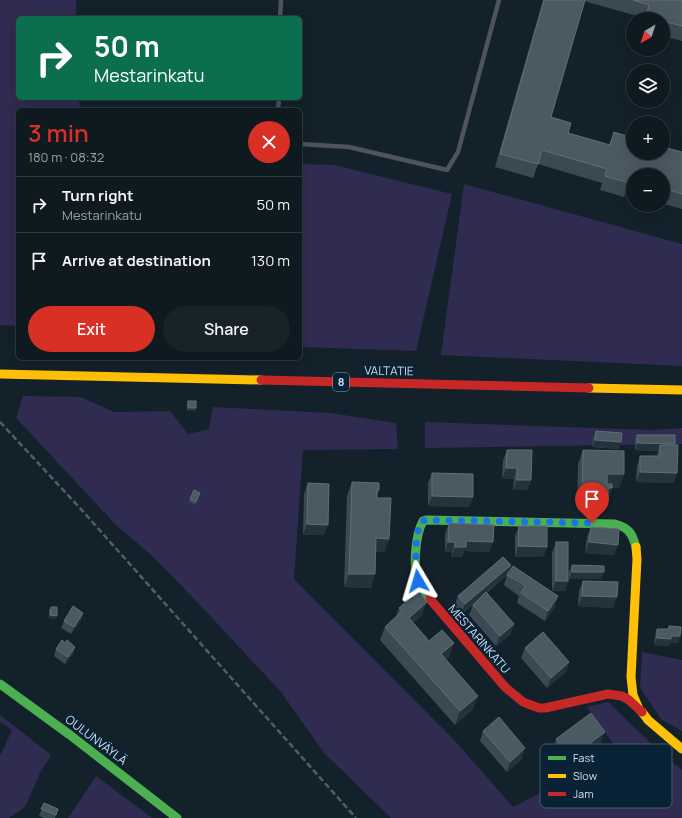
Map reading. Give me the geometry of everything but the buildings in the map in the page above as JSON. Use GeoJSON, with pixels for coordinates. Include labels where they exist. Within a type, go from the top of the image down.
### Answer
{"type":"FeatureCollection","features":[{"type":"Feature","properties":{"kind":"main road","name":"VALTATIE"},"geometry":{"type":"LineString","coordinates":[[0,374],[682,390]]}},
{"type":"Feature","properties":{"kind":"main road","name":"MESTARINKATU"},"geometry":{"type":"LineString","coordinates":[[639,709],[633,695],[632,677],[637,559],[634,540],[625,527],[607,523],[422,521],[418,529],[415,564],[416,575],[420,587],[505,687],[517,698],[531,706],[545,708],[608,694],[614,695],[630,700],[648,720],[682,749]]}},
{"type":"Feature","properties":{"kind":"main road","name":"OULUNVÄYLÄ"},"geometry":{"type":"LineString","coordinates":[[0,684],[82,744],[176,818]]}},
{"type":"Feature","properties":{"kind":"lane"},"geometry":{"type":"LineString","coordinates":[[280,16],[281,0]]}},
{"type":"Feature","properties":{"kind":"lane"},"geometry":{"type":"LineString","coordinates":[[302,144],[349,147],[447,170],[458,152],[499,0]]}},
{"type":"Feature","properties":{"kind":"shaded area"},"geometry":{"type":"Polygon","coordinates":[[[0,0],[76,0],[76,16],[16,16],[16,100],[79,100],[80,108],[16,108],[16,326],[0,325],[0,0]]]}},
{"type":"Feature","properties":{"kind":"shaded area"},"geometry":{"type":"Polygon","coordinates":[[[302,164],[334,165],[452,194],[416,351],[302,347],[302,164]]]}},
{"type":"Feature","properties":{"kind":"shaded area"},"geometry":{"type":"Polygon","coordinates":[[[464,184],[682,244],[682,366],[441,355],[464,184]]]}},
{"type":"Feature","properties":{"kind":"shaded area"},"geometry":{"type":"Polygon","coordinates":[[[23,396],[81,397],[114,412],[170,411],[188,434],[209,429],[213,407],[330,413],[396,423],[398,449],[303,450],[294,579],[456,742],[513,807],[540,794],[540,808],[672,808],[672,762],[682,770],[682,818],[391,818],[324,753],[281,692],[201,606],[150,554],[116,525],[16,418],[23,396]]]}},
{"type":"Feature","properties":{"kind":"shaded area"},"geometry":{"type":"Polygon","coordinates":[[[425,422],[653,430],[682,428],[682,444],[425,448],[425,422]]]}},
{"type":"Feature","properties":{"kind":"shaded area"},"geometry":{"type":"Polygon","coordinates":[[[642,652],[682,660],[682,731],[662,720],[640,688],[642,652]]]}},
{"type":"Feature","properties":{"kind":"shaded area"},"geometry":{"type":"Polygon","coordinates":[[[608,702],[652,744],[613,744],[587,707],[608,702]]]}},
{"type":"Feature","properties":{"kind":"shaded area"},"geometry":{"type":"Polygon","coordinates":[[[0,715],[51,755],[40,773],[25,807],[9,818],[0,818],[0,756],[12,730],[0,722],[0,715]]]}},
{"type":"Feature","properties":{"kind":"shaded area"},"geometry":{"type":"Polygon","coordinates":[[[96,776],[152,818],[68,818],[96,776]]]}},
{"type":"Feature","properties":{"kind":"railway"},"geometry":{"type":"LineString","coordinates":[[0,422],[79,507],[356,818]]}},
{"type":"Feature","properties":{"kind":"traffic: fast"},"geometry":{"type":"LineString","coordinates":[[430,599],[420,587],[415,563],[416,544],[420,527],[423,521],[426,520],[615,524],[627,529],[633,538],[636,547]]}},
{"type":"Feature","properties":{"kind":"traffic: fast"},"geometry":{"type":"LineString","coordinates":[[0,684],[70,735],[177,818]]}},
{"type":"Feature","properties":{"kind":"traffic: slow"},"geometry":{"type":"LineString","coordinates":[[0,374],[261,380]]}},
{"type":"Feature","properties":{"kind":"traffic: slow"},"geometry":{"type":"LineString","coordinates":[[589,388],[682,390]]}},
{"type":"Feature","properties":{"kind":"traffic: slow"},"geometry":{"type":"LineString","coordinates":[[636,547],[637,559],[631,677],[633,695],[639,709]]}},
{"type":"Feature","properties":{"kind":"traffic: slow"},"geometry":{"type":"LineString","coordinates":[[642,712],[648,720],[682,749]]}},
{"type":"Feature","properties":{"kind":"traffic: jam"},"geometry":{"type":"LineString","coordinates":[[261,380],[589,388]]}},
{"type":"Feature","properties":{"kind":"traffic: jam"},"geometry":{"type":"LineString","coordinates":[[430,599],[505,687],[523,702],[539,708],[545,708],[608,694],[622,696],[629,700],[642,712]]}},
{"type":"Feature","properties":{"kind":"route"},"geometry":{"type":"LineString","coordinates":[[418,581],[415,564],[418,529],[422,521],[592,523]]}}]}
